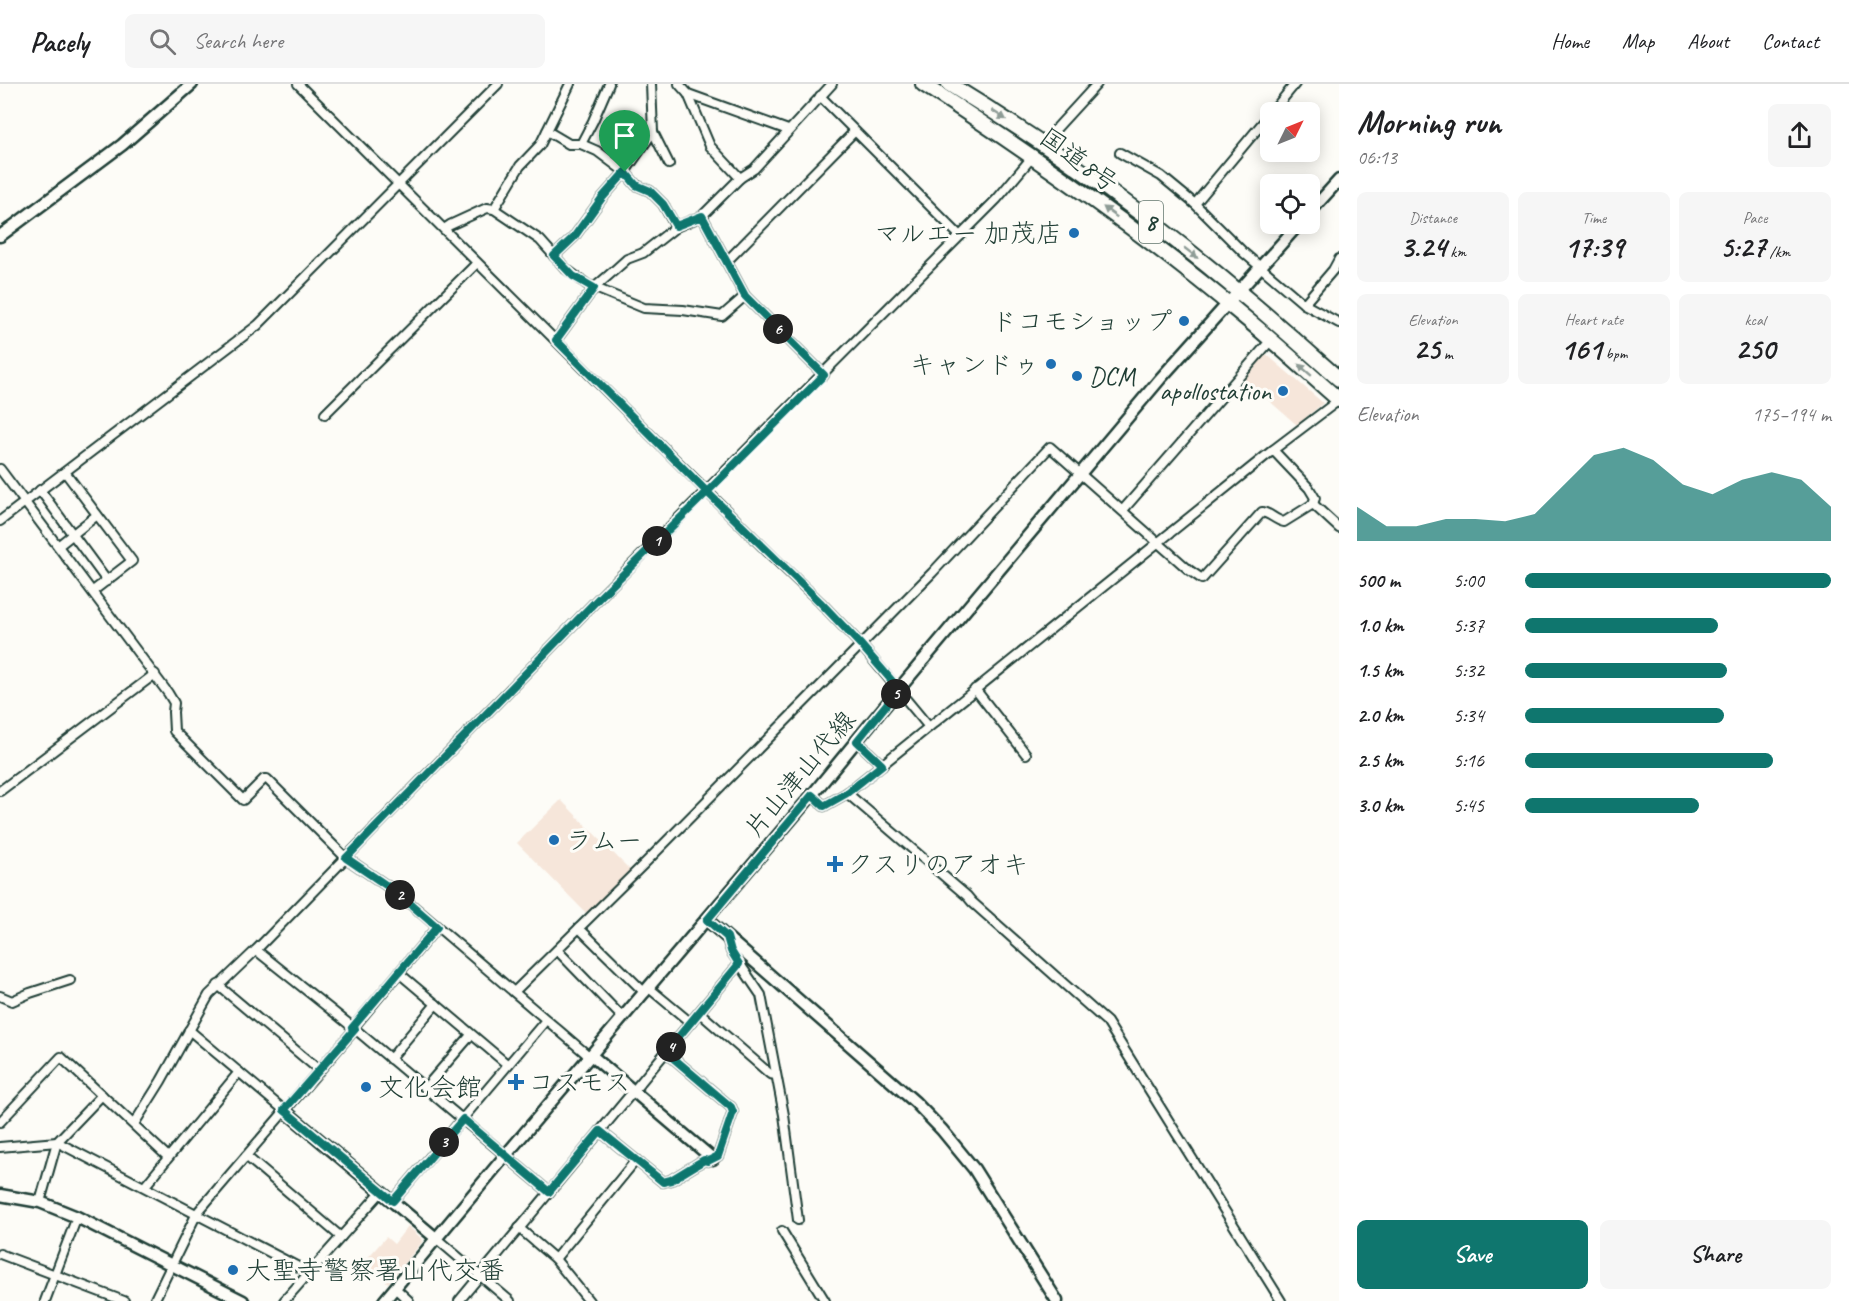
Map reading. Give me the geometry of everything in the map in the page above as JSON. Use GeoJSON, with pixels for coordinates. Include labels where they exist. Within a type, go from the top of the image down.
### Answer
{"type":"FeatureCollection","features":[{"type":"Feature","properties":{"kind":"highway","name":"国道8号"},"geometry":{"type":"LineString","coordinates":[[923,84],[1033,156],[1135,231],[1228,303],[1339,400]]}},
{"type":"Feature","properties":{"kind":"highway","name":"国道8号"},"geometry":{"type":"LineString","coordinates":[[950,84],[1043,143],[1139,212],[1239,291],[1339,379]]}},
{"type":"Feature","properties":{"kind":"main road"},"geometry":{"type":"LineString","coordinates":[[0,236],[131,137],[192,84]]}},
{"type":"Feature","properties":{"kind":"main road"},"geometry":{"type":"LineString","coordinates":[[1320,201],[1339,180]]}},
{"type":"Feature","properties":{"kind":"main road","name":"片山津山代線"},"geometry":{"type":"LineString","coordinates":[[384,1301],[1082,475],[1160,379],[1290,234]]}},
{"type":"Feature","properties":{"kind":"main road"},"geometry":{"type":"LineString","coordinates":[[707,920],[915,1102],[942,1130],[974,1169],[1057,1301]]}},
{"type":"Feature","properties":{"kind":"main road"},"geometry":{"type":"LineString","coordinates":[[590,1056],[713,1160]]}},
{"type":"Feature","properties":{"kind":"main road"},"geometry":{"type":"LineString","coordinates":[[284,1110],[437,1239]]}},
{"type":"Feature","properties":{"kind":"main road"},"geometry":{"type":"LineString","coordinates":[[0,1196],[40,1202],[77,1217],[243,1301]]}},
{"type":"Feature","properties":{"kind":"street"},"geometry":{"type":"LineString","coordinates":[[298,84],[861,645],[928,727]]}},
{"type":"Feature","properties":{"kind":"street"},"geometry":{"type":"LineString","coordinates":[[0,521],[258,325],[498,84]]}},
{"type":"Feature","properties":{"kind":"street"},"geometry":{"type":"LineString","coordinates":[[494,209],[520,166],[540,145],[570,84]]}},
{"type":"Feature","properties":{"kind":"street"},"geometry":{"type":"LineString","coordinates":[[581,144],[609,84]]}},
{"type":"Feature","properties":{"kind":"street"},"geometry":{"type":"LineString","coordinates":[[651,84],[654,132],[669,164]]}},
{"type":"Feature","properties":{"kind":"street"},"geometry":{"type":"LineString","coordinates":[[679,84],[688,93],[710,147],[740,178]]}},
{"type":"Feature","properties":{"kind":"street"},"geometry":{"type":"LineString","coordinates":[[556,340],[594,288],[627,260],[643,253],[676,226],[702,216],[740,178],[754,169],[832,84]]}},
{"type":"Feature","properties":{"kind":"street"},"geometry":{"type":"LineString","coordinates":[[1043,143],[1097,84]]}},
{"type":"Feature","properties":{"kind":"street"},"geometry":{"type":"LineString","coordinates":[[1280,102],[1295,84]]}},
{"type":"Feature","properties":{"kind":"street"},"geometry":{"type":"LineString","coordinates":[[688,93],[788,130]]}},
{"type":"Feature","properties":{"kind":"street"},"geometry":{"type":"LineString","coordinates":[[820,96],[960,236]]}},
{"type":"Feature","properties":{"kind":"street"},"geometry":{"type":"LineString","coordinates":[[1195,204],[1260,126]]}},
{"type":"Feature","properties":{"kind":"street"},"geometry":{"type":"LineString","coordinates":[[547,131],[569,144],[581,144],[597,152],[625,172],[636,185],[650,191],[663,204],[676,226]]}},
{"type":"Feature","properties":{"kind":"street"},"geometry":{"type":"LineString","coordinates":[[554,256],[574,237],[654,132]]}},
{"type":"Feature","properties":{"kind":"street"},"geometry":{"type":"LineString","coordinates":[[727,261],[854,132]]}},
{"type":"Feature","properties":{"kind":"street"},"geometry":{"type":"LineString","coordinates":[[1120,153],[1161,176],[1195,204],[1304,304],[1339,324]]}},
{"type":"Feature","properties":{"kind":"street"},"geometry":{"type":"LineString","coordinates":[[134,1124],[209,995],[218,985],[256,950],[599,598],[824,375],[1008,187],[1033,156]]}},
{"type":"Feature","properties":{"kind":"street"},"geometry":{"type":"LineString","coordinates":[[444,229],[487,208],[494,209],[540,240],[573,276],[594,288],[644,308],[683,310],[722,316],[745,296]]}},
{"type":"Feature","properties":{"kind":"street"},"geometry":{"type":"LineString","coordinates":[[702,216],[745,296],[824,375]]}},
{"type":"Feature","properties":{"kind":"street"},"geometry":{"type":"LineString","coordinates":[[1304,304],[1333,270],[1339,259]]}},
{"type":"Feature","properties":{"kind":"street"},"geometry":{"type":"LineString","coordinates":[[325,414],[477,263]]}},
{"type":"Feature","properties":{"kind":"street"},"geometry":{"type":"LineString","coordinates":[[1122,510],[1271,340]]}},
{"type":"Feature","properties":{"kind":"street"},"geometry":{"type":"LineString","coordinates":[[812,795],[824,806],[847,793],[1339,400]]}},
{"type":"Feature","properties":{"kind":"street"},"geometry":{"type":"LineString","coordinates":[[514,992],[932,573],[1050,447],[1202,579],[1262,512],[1284,522],[1313,504],[1315,498],[1309,488],[1274,450]]}},
{"type":"Feature","properties":{"kind":"street"},"geometry":{"type":"LineString","coordinates":[[0,469],[93,591],[174,703],[174,731],[243,801],[264,779],[267,779],[346,858],[399,894],[590,1056]]}},
{"type":"Feature","properties":{"kind":"street"},"geometry":{"type":"LineString","coordinates":[[65,472],[132,561],[93,591]]}},
{"type":"Feature","properties":{"kind":"street"},"geometry":{"type":"LineString","coordinates":[[40,490],[107,580]]}},
{"type":"Feature","properties":{"kind":"street"},"geometry":{"type":"LineString","coordinates":[[1313,504],[1339,528]]}},
{"type":"Feature","properties":{"kind":"street"},"geometry":{"type":"LineString","coordinates":[[58,546],[97,515]]}},
{"type":"Feature","properties":{"kind":"street"},"geometry":{"type":"LineString","coordinates":[[0,791],[154,674]]}},
{"type":"Feature","properties":{"kind":"street"},"geometry":{"type":"LineString","coordinates":[[975,689],[1026,754]]}},
{"type":"Feature","properties":{"kind":"street"},"geometry":{"type":"LineString","coordinates":[[857,741],[882,765]]}},
{"type":"Feature","properties":{"kind":"street"},"geometry":{"type":"LineString","coordinates":[[847,793],[968,896],[972,903],[1107,1022],[1281,1301]]}},
{"type":"Feature","properties":{"kind":"street"},"geometry":{"type":"LineString","coordinates":[[154,1301],[197,1213],[437,927]]}},
{"type":"Feature","properties":{"kind":"street"},"geometry":{"type":"LineString","coordinates":[[579,928],[647,990],[691,1023]]}},
{"type":"Feature","properties":{"kind":"street"},"geometry":{"type":"LineString","coordinates":[[727,937],[731,951],[761,995],[784,1115],[798,1220]]}},
{"type":"Feature","properties":{"kind":"street"},"geometry":{"type":"LineString","coordinates":[[256,950],[354,1028],[549,1192]]}},
{"type":"Feature","properties":{"kind":"street"},"geometry":{"type":"LineString","coordinates":[[557,950],[623,1018]]}},
{"type":"Feature","properties":{"kind":"street"},"geometry":{"type":"LineString","coordinates":[[459,1301],[739,964]]}},
{"type":"Feature","properties":{"kind":"street"},"geometry":{"type":"LineString","coordinates":[[752,980],[765,969]]}},
{"type":"Feature","properties":{"kind":"street"},"geometry":{"type":"LineString","coordinates":[[399,973],[508,1065]]}},
{"type":"Feature","properties":{"kind":"street"},"geometry":{"type":"LineString","coordinates":[[0,996],[12,1001],[70,980]]}},
{"type":"Feature","properties":{"kind":"street"},"geometry":{"type":"LineString","coordinates":[[218,985],[319,1070]]}},
{"type":"Feature","properties":{"kind":"street"},"geometry":{"type":"LineString","coordinates":[[390,1059],[436,1004]]}},
{"type":"Feature","properties":{"kind":"street"},"geometry":{"type":"LineString","coordinates":[[699,1013],[770,1074],[776,1075]]}},
{"type":"Feature","properties":{"kind":"street"},"geometry":{"type":"LineString","coordinates":[[393,1201],[546,1020]]}},
{"type":"Feature","properties":{"kind":"street"},"geometry":{"type":"LineString","coordinates":[[189,1030],[284,1110]]}},
{"type":"Feature","properties":{"kind":"street"},"geometry":{"type":"LineString","coordinates":[[426,1088],[471,1035]]}},
{"type":"Feature","properties":{"kind":"street"},"geometry":{"type":"LineString","coordinates":[[600,1131],[663,1182],[667,1182],[704,1160],[713,1160],[718,1156],[733,1112],[731,1107],[666,1052]]}},
{"type":"Feature","properties":{"kind":"street"},"geometry":{"type":"LineString","coordinates":[[0,1122],[61,1057],[168,1157]]}},
{"type":"Feature","properties":{"kind":"street"},"geometry":{"type":"LineString","coordinates":[[145,1186],[239,1072]]}},
{"type":"Feature","properties":{"kind":"street"},"geometry":{"type":"LineString","coordinates":[[40,1202],[57,1142],[102,1095]]}},
{"type":"Feature","properties":{"kind":"street"},"geometry":{"type":"LineString","coordinates":[[0,1147],[57,1142],[310,1273]]}},
{"type":"Feature","properties":{"kind":"street"},"geometry":{"type":"LineString","coordinates":[[246,1156],[341,1237]]}},
{"type":"Feature","properties":{"kind":"street"},"geometry":{"type":"LineString","coordinates":[[555,1259],[636,1160]]}},
{"type":"Feature","properties":{"kind":"street"},"geometry":{"type":"LineString","coordinates":[[284,1301],[381,1192]]}},
{"type":"Feature","properties":{"kind":"street"},"geometry":{"type":"LineString","coordinates":[[45,1301],[77,1217]]}},
{"type":"Feature","properties":{"kind":"street"},"geometry":{"type":"LineString","coordinates":[[519,1228],[555,1259],[589,1301]]}},
{"type":"Feature","properties":{"kind":"street"},"geometry":{"type":"LineString","coordinates":[[782,1231],[825,1301]]}},
{"type":"Feature","properties":{"kind":"street"},"geometry":{"type":"LineString","coordinates":[[437,1239],[510,1301]]}},
{"type":"Feature","properties":{"kind":"street"},"geometry":{"type":"LineString","coordinates":[[0,1254],[124,1301]]}},
{"type":"Feature","properties":{"kind":"street"},"geometry":{"type":"LineString","coordinates":[[394,1288],[409,1301]]}},
{"type":"Feature","properties":{"kind":"shaded area","name":"apollostation"},"geometry":{"type":"Polygon","coordinates":[[[1265,353],[1323,403],[1297,425],[1244,379],[1265,353]]]}},
{"type":"Feature","properties":{"kind":"shaded area"},"geometry":{"type":"Polygon","coordinates":[[[561,800],[632,872],[588,915],[517,843],[561,800]]]}},
{"type":"Feature","properties":{"kind":"shaded area"},"geometry":{"type":"Polygon","coordinates":[[[408,1226],[421,1238],[422,1242],[388,1283],[364,1262],[386,1237],[394,1244],[408,1226]]]}},
{"type":"Feature","properties":{"kind":"place","name":"マルエー 加茂店"},"geometry":{"type":"Point","coordinates":[1074,233]}},
{"type":"Feature","properties":{"kind":"place","name":"ドコモショップ"},"geometry":{"type":"Point","coordinates":[1184,321]}},
{"type":"Feature","properties":{"kind":"place","name":"キャンドゥ"},"geometry":{"type":"Point","coordinates":[1051,364]}},
{"type":"Feature","properties":{"kind":"place","name":"DCM"},"geometry":{"type":"Point","coordinates":[1077,376]}},
{"type":"Feature","properties":{"kind":"place","name":"apollostation"},"geometry":{"type":"Point","coordinates":[1283,391]}},
{"type":"Feature","properties":{"kind":"place","name":"ラムー"},"geometry":{"type":"Point","coordinates":[554,840]}},
{"type":"Feature","properties":{"kind":"place","name":"クスリのアオキ"},"geometry":{"type":"Point","coordinates":[835,864]}},
{"type":"Feature","properties":{"kind":"place","name":"コスモス"},"geometry":{"type":"Point","coordinates":[516,1082]}},
{"type":"Feature","properties":{"kind":"place","name":"文化会館"},"geometry":{"type":"Point","coordinates":[366,1087]}},
{"type":"Feature","properties":{"kind":"place","name":"大聖寺警察署山代交番"},"geometry":{"type":"Point","coordinates":[233,1270]}},
{"type":"Feature","properties":{"kind":"route"},"geometry":{"type":"LineString","coordinates":[[625,172],[602,198],[574,237],[554,256],[573,276],[594,288],[556,340],[707,492],[599,598],[346,858],[399,894],[437,927],[352,1028],[355,1029],[284,1110],[393,1201],[463,1119],[549,1192],[600,1131],[663,1182],[671,1180],[704,1160],[713,1160],[718,1156],[733,1112],[731,1107],[666,1052],[739,964],[731,951],[727,937],[707,920],[812,795],[824,806],[847,793],[882,765],[857,741],[899,689],[820,602],[707,492],[824,375],[745,296],[702,216],[676,226],[663,204],[650,191],[636,185],[625,172]]}}]}
